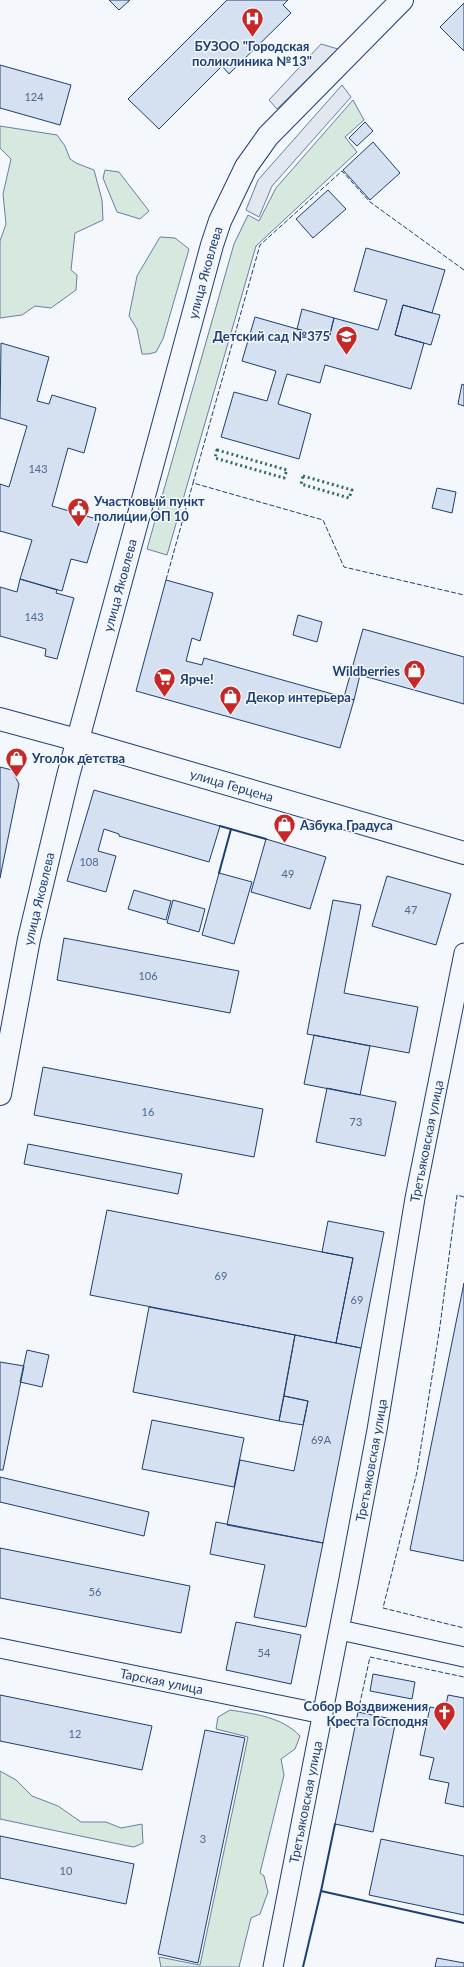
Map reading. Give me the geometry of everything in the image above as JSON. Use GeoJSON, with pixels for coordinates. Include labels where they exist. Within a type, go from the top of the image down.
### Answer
{"type":"FeatureCollection","features":[{"type":"Feature","properties":{"kind":"street","name":"улица Яковлева"},"geometry":{"type":"LineString","coordinates":[[0,1094],[29,939],[77,740],[220,221],[246,167],[268,136],[402,0]]}},
{"type":"Feature","properties":{"kind":"street","name":"улица Герцена"},"geometry":{"type":"LineString","coordinates":[[0,719],[464,853]]}},
{"type":"Feature","properties":{"kind":"street","name":"Третьяковская улица"},"geometry":{"type":"LineString","coordinates":[[273,1967],[340,1630],[377,1430],[415,1198],[464,953]]}},
{"type":"Feature","properties":{"kind":"street"},"geometry":{"type":"LineString","coordinates":[[340,1630],[464,1657]]}},
{"type":"Feature","properties":{"kind":"street","name":"Тарская улица"},"geometry":{"type":"LineString","coordinates":[[0,1648],[323,1714]]}},
{"type":"Feature","properties":{"kind":"shaded area"},"geometry":{"type":"Polygon","coordinates":[[[321,44],[338,49],[277,109],[269,100],[321,44]]]}},
{"type":"Feature","properties":{"kind":"shaded area"},"geometry":{"type":"Polygon","coordinates":[[[342,85],[351,97],[272,186],[259,217],[246,210],[258,180],[342,85]]]}},
{"type":"Feature","properties":{"kind":"shaded area"},"geometry":{"type":"Polygon","coordinates":[[[353,100],[364,120],[345,137],[357,152],[256,246],[167,555],[147,549],[234,244],[248,215],[259,221],[276,188],[353,100]]]}},
{"type":"Feature","properties":{"kind":"shaded area"},"geometry":{"type":"Polygon","coordinates":[[[0,126],[57,135],[65,146],[70,159],[94,170],[102,200],[103,220],[75,233],[71,270],[77,275],[76,290],[51,308],[35,306],[22,315],[0,318],[0,241],[6,224],[3,194],[11,159],[0,148],[0,126]]]}},
{"type":"Feature","properties":{"kind":"shaded area"},"geometry":{"type":"Polygon","coordinates":[[[105,170],[119,172],[149,211],[140,219],[117,212],[103,178],[105,170]]]}},
{"type":"Feature","properties":{"kind":"shaded area"},"geometry":{"type":"Polygon","coordinates":[[[160,237],[175,238],[189,249],[163,339],[156,352],[142,354],[137,329],[129,316],[137,276],[160,237]]]}},
{"type":"Feature","properties":{"kind":"shaded area"},"geometry":{"type":"Polygon","coordinates":[[[230,1710],[277,1720],[285,1724],[300,1736],[295,1749],[281,1759],[284,1775],[260,1873],[264,1876],[268,1892],[260,1914],[251,1918],[239,1967],[161,1967],[159,1957],[200,1965],[248,1737],[216,1729],[218,1717],[230,1710]]]}},
{"type":"Feature","properties":{"kind":"shaded area"},"geometry":{"type":"Polygon","coordinates":[[[0,1771],[16,1780],[32,1796],[58,1806],[81,1822],[106,1822],[121,1828],[142,1824],[143,1843],[134,1847],[128,1846],[0,1819],[0,1771]]]}},
{"type":"Feature","properties":{"kind":"building"},"geometry":{"type":"Polygon","coordinates":[[[109,0],[130,0],[119,10],[109,0]]]}},
{"type":"Feature","properties":{"kind":"building"},"geometry":{"type":"Polygon","coordinates":[[[227,0],[288,0],[283,5],[291,13],[229,74],[222,66],[159,129],[128,99],[227,0]]]}},
{"type":"Feature","properties":{"kind":"building"},"geometry":{"type":"Polygon","coordinates":[[[464,3],[464,51],[440,27],[464,3]]]}},
{"type":"Feature","properties":{"kind":"building"},"geometry":{"type":"Polygon","coordinates":[[[0,65],[71,85],[60,125],[0,108],[0,65]]]}},
{"type":"Feature","properties":{"kind":"building"},"geometry":{"type":"Polygon","coordinates":[[[365,122],[373,131],[357,146],[349,138],[365,122]]]}},
{"type":"Feature","properties":{"kind":"building"},"geometry":{"type":"Polygon","coordinates":[[[373,142],[400,173],[370,200],[343,170],[373,142]]]}},
{"type":"Feature","properties":{"kind":"building"},"geometry":{"type":"Polygon","coordinates":[[[328,190],[346,209],[313,238],[296,219],[328,190]]]}},
{"type":"Feature","properties":{"kind":"building"},"geometry":{"type":"Polygon","coordinates":[[[366,248],[445,270],[432,313],[403,305],[395,335],[424,343],[411,389],[325,365],[320,383],[287,374],[278,404],[311,414],[299,459],[221,437],[234,392],[267,401],[276,371],[242,361],[255,317],[329,338],[334,318],[378,330],[387,300],[354,291],[366,248]]]}},
{"type":"Feature","properties":{"kind":"building"},"geometry":{"type":"Polygon","coordinates":[[[403,305],[440,315],[431,345],[395,335],[403,305]]]}},
{"type":"Feature","properties":{"kind":"building"},"geometry":{"type":"Polygon","coordinates":[[[302,309],[334,318],[329,338],[297,329],[302,309]]]}},
{"type":"Feature","properties":{"kind":"building"},"geometry":{"type":"Polygon","coordinates":[[[1,343],[49,357],[37,401],[49,404],[52,395],[96,408],[84,453],[68,448],[52,506],[100,520],[87,563],[71,559],[62,591],[20,579],[32,540],[0,531],[0,484],[9,487],[27,426],[0,418],[1,343]]]}},
{"type":"Feature","properties":{"kind":"building"},"geometry":{"type":"Polygon","coordinates":[[[462,384],[464,385],[464,406],[458,404],[462,384]]]}},
{"type":"Feature","properties":{"kind":"building"},"geometry":{"type":"Polygon","coordinates":[[[437,488],[456,492],[452,513],[432,508],[437,488]]]}},
{"type":"Feature","properties":{"kind":"building"},"geometry":{"type":"Polygon","coordinates":[[[20,579],[57,590],[56,593],[74,598],[57,659],[45,656],[46,649],[0,636],[0,587],[17,592],[20,579]]]}},
{"type":"Feature","properties":{"kind":"building"},"geometry":{"type":"Polygon","coordinates":[[[166,580],[213,593],[200,641],[192,638],[186,661],[202,665],[204,658],[354,700],[340,748],[136,691],[166,580]]]}},
{"type":"Feature","properties":{"kind":"building"},"geometry":{"type":"Polygon","coordinates":[[[298,615],[322,622],[317,642],[293,635],[298,615]]]}},
{"type":"Feature","properties":{"kind":"building"},"geometry":{"type":"Polygon","coordinates":[[[363,629],[464,657],[464,704],[360,675],[354,700],[344,697],[363,629]]]}},
{"type":"Feature","properties":{"kind":"building"},"geometry":{"type":"Polygon","coordinates":[[[0,767],[12,770],[19,784],[0,878],[0,767]]]}},
{"type":"Feature","properties":{"kind":"building"},"geometry":{"type":"Polygon","coordinates":[[[94,790],[220,826],[209,862],[119,836],[119,834],[104,829],[98,851],[116,856],[106,892],[67,881],[94,790]]]}},
{"type":"Feature","properties":{"kind":"building"},"geometry":{"type":"Polygon","coordinates":[[[266,839],[326,857],[310,909],[251,892],[266,839]]]}},
{"type":"Feature","properties":{"kind":"building"},"geometry":{"type":"Polygon","coordinates":[[[219,873],[252,882],[234,944],[202,935],[219,873]]]}},
{"type":"Feature","properties":{"kind":"building"},"geometry":{"type":"Polygon","coordinates":[[[387,876],[451,894],[436,945],[372,926],[387,876]]]}},
{"type":"Feature","properties":{"kind":"building"},"geometry":{"type":"Polygon","coordinates":[[[134,890],[171,901],[166,920],[128,909],[134,890]]]}},
{"type":"Feature","properties":{"kind":"building"},"geometry":{"type":"Polygon","coordinates":[[[173,900],[205,909],[199,932],[167,923],[173,900]]]}},
{"type":"Feature","properties":{"kind":"building"},"geometry":{"type":"Polygon","coordinates":[[[333,900],[361,905],[344,993],[418,1007],[409,1053],[307,1034],[333,900]]]}},
{"type":"Feature","properties":{"kind":"building"},"geometry":{"type":"Polygon","coordinates":[[[64,938],[239,971],[230,1013],[57,980],[64,938]]]}},
{"type":"Feature","properties":{"kind":"building"},"geometry":{"type":"Polygon","coordinates":[[[314,1035],[370,1046],[360,1095],[304,1084],[314,1035]]]}},
{"type":"Feature","properties":{"kind":"building"},"geometry":{"type":"Polygon","coordinates":[[[43,1067],[263,1109],[254,1157],[34,1115],[43,1067]]]}},
{"type":"Feature","properties":{"kind":"building"},"geometry":{"type":"Polygon","coordinates":[[[327,1088],[396,1102],[385,1156],[316,1142],[327,1088]]]}},
{"type":"Feature","properties":{"kind":"building"},"geometry":{"type":"Polygon","coordinates":[[[28,1144],[182,1174],[178,1194],[24,1164],[28,1144]]]}},
{"type":"Feature","properties":{"kind":"building"},"geometry":{"type":"Polygon","coordinates":[[[107,1210],[353,1258],[336,1343],[90,1295],[107,1210]]]}},
{"type":"Feature","properties":{"kind":"building"},"geometry":{"type":"Polygon","coordinates":[[[328,1221],[384,1232],[361,1348],[336,1343],[353,1258],[322,1252],[328,1221]]]}},
{"type":"Feature","properties":{"kind":"building"},"geometry":{"type":"Polygon","coordinates":[[[464,1283],[464,1561],[410,1550],[464,1283]]]}},
{"type":"Feature","properties":{"kind":"building"},"geometry":{"type":"Polygon","coordinates":[[[149,1307],[295,1335],[279,1421],[133,1392],[149,1307]]]}},
{"type":"Feature","properties":{"kind":"building"},"geometry":{"type":"Polygon","coordinates":[[[295,1335],[361,1348],[323,1543],[227,1525],[240,1460],[294,1471],[308,1401],[284,1396],[295,1335]]]}},
{"type":"Feature","properties":{"kind":"building"},"geometry":{"type":"Polygon","coordinates":[[[27,1350],[49,1355],[42,1387],[20,1382],[27,1350]]]}},
{"type":"Feature","properties":{"kind":"building"},"geometry":{"type":"Polygon","coordinates":[[[0,1362],[24,1366],[3,1470],[0,1470],[0,1362]]]}},
{"type":"Feature","properties":{"kind":"building"},"geometry":{"type":"Polygon","coordinates":[[[284,1396],[308,1401],[303,1425],[279,1421],[284,1396]]]}},
{"type":"Feature","properties":{"kind":"building"},"geometry":{"type":"Polygon","coordinates":[[[152,1420],[244,1438],[234,1487],[142,1469],[152,1420]]]}},
{"type":"Feature","properties":{"kind":"building"},"geometry":{"type":"Polygon","coordinates":[[[0,1477],[149,1512],[144,1536],[0,1502],[0,1477]]]}},
{"type":"Feature","properties":{"kind":"building"},"geometry":{"type":"Polygon","coordinates":[[[216,1522],[323,1543],[306,1627],[254,1617],[265,1565],[210,1554],[216,1522]]]}},
{"type":"Feature","properties":{"kind":"building"},"geometry":{"type":"Polygon","coordinates":[[[0,1548],[190,1586],[181,1633],[0,1598],[0,1548]]]}},
{"type":"Feature","properties":{"kind":"building"},"geometry":{"type":"Polygon","coordinates":[[[236,1622],[301,1635],[291,1684],[226,1670],[236,1622]]]}},
{"type":"Feature","properties":{"kind":"building"},"geometry":{"type":"Polygon","coordinates":[[[373,1674],[415,1682],[412,1699],[370,1691],[373,1674]]]}},
{"type":"Feature","properties":{"kind":"building"},"geometry":{"type":"Polygon","coordinates":[[[0,1695],[152,1726],[142,1770],[0,1741],[0,1695]]]}},
{"type":"Feature","properties":{"kind":"building","name":"Собор Воздвижения Креста Господня"},"geometry":{"type":"Polygon","coordinates":[[[448,1695],[464,1698],[464,1807],[445,1803],[449,1783],[429,1779],[434,1758],[420,1755],[430,1707],[445,1710],[448,1695]]]}},
{"type":"Feature","properties":{"kind":"building"},"geometry":{"type":"Polygon","coordinates":[[[358,1712],[396,1720],[373,1832],[335,1824],[358,1712]]]}},
{"type":"Feature","properties":{"kind":"building"},"geometry":{"type":"Polygon","coordinates":[[[205,1730],[245,1738],[198,1963],[158,1954],[205,1730]]]}},
{"type":"Feature","properties":{"kind":"building"},"geometry":{"type":"Polygon","coordinates":[[[0,1836],[134,1864],[126,1904],[0,1878],[0,1836]]]}},
{"type":"Feature","properties":{"kind":"building"},"geometry":{"type":"Polygon","coordinates":[[[381,1839],[464,1856],[464,1915],[369,1895],[381,1839]]]}},
{"type":"Feature","properties":{"kind":"building"},"geometry":{"type":"Polygon","coordinates":[[[437,1958],[464,1963],[464,1967],[435,1967],[437,1958]]]}},
{"type":"Feature","properties":{"kind":"hedge"},"geometry":{"type":"LineString","coordinates":[[217,450],[287,470],[284,478],[215,458],[217,450]]}},
{"type":"Feature","properties":{"kind":"hedge"},"geometry":{"type":"LineString","coordinates":[[303,476],[352,490],[349,498],[301,484],[303,476]]}},
{"type":"Feature","properties":{"kind":"fence"},"geometry":{"type":"LineString","coordinates":[[464,270],[370,202],[342,171],[260,245],[193,483],[323,520],[344,567],[464,595]]}},
{"type":"Feature","properties":{"kind":"fence"},"geometry":{"type":"LineString","coordinates":[[166,580],[193,483]]}},
{"type":"Feature","properties":{"kind":"fence"},"geometry":{"type":"LineString","coordinates":[[464,1197],[457,1195],[440,1326],[417,1472],[383,1608],[464,1628]]}},
{"type":"Feature","properties":{"kind":"fence"},"geometry":{"type":"LineString","coordinates":[[358,1712],[370,1657],[464,1677]]}},
{"type":"Feature","properties":{"kind":"wall"},"geometry":{"type":"LineString","coordinates":[[220,826],[266,839]]}},
{"type":"Feature","properties":{"kind":"wall"},"geometry":{"type":"LineString","coordinates":[[219,873],[231,829]]}},
{"type":"Feature","properties":{"kind":"wall"},"geometry":{"type":"LineString","coordinates":[[321,1891],[335,1824]]}},
{"type":"Feature","properties":{"kind":"wall"},"geometry":{"type":"LineString","coordinates":[[303,1967],[321,1891],[464,1923]]}},
{"type":"Feature","properties":{"kind":"place","name":"БУЗОО \"Городская поликлиника №13\""},"geometry":{"type":"Point","coordinates":[252,38]}},
{"type":"Feature","properties":{"kind":"place","name":"Детский сад №375"},"geometry":{"type":"Point","coordinates":[346,356]}},
{"type":"Feature","properties":{"kind":"place","name":"Участковый пункт полиции ОП 10"},"geometry":{"type":"Point","coordinates":[78,528]}},
{"type":"Feature","properties":{"kind":"place","name":"Wildberries"},"geometry":{"type":"Point","coordinates":[415,690]}},
{"type":"Feature","properties":{"kind":"place","name":"Ярче!"},"geometry":{"type":"Point","coordinates":[165,698]}},
{"type":"Feature","properties":{"kind":"place","name":"Декор интерьера"},"geometry":{"type":"Point","coordinates":[230,716]}},
{"type":"Feature","properties":{"kind":"place","name":"Уголок детства"},"geometry":{"type":"Point","coordinates":[16,778]}},
{"type":"Feature","properties":{"kind":"place","name":"Азбука Градуса"},"geometry":{"type":"Point","coordinates":[284,844]}},
{"type":"Feature","properties":{"kind":"place","name":"Собор Воздвижения Креста Господня"},"geometry":{"type":"Point","coordinates":[444,1732]}}]}
